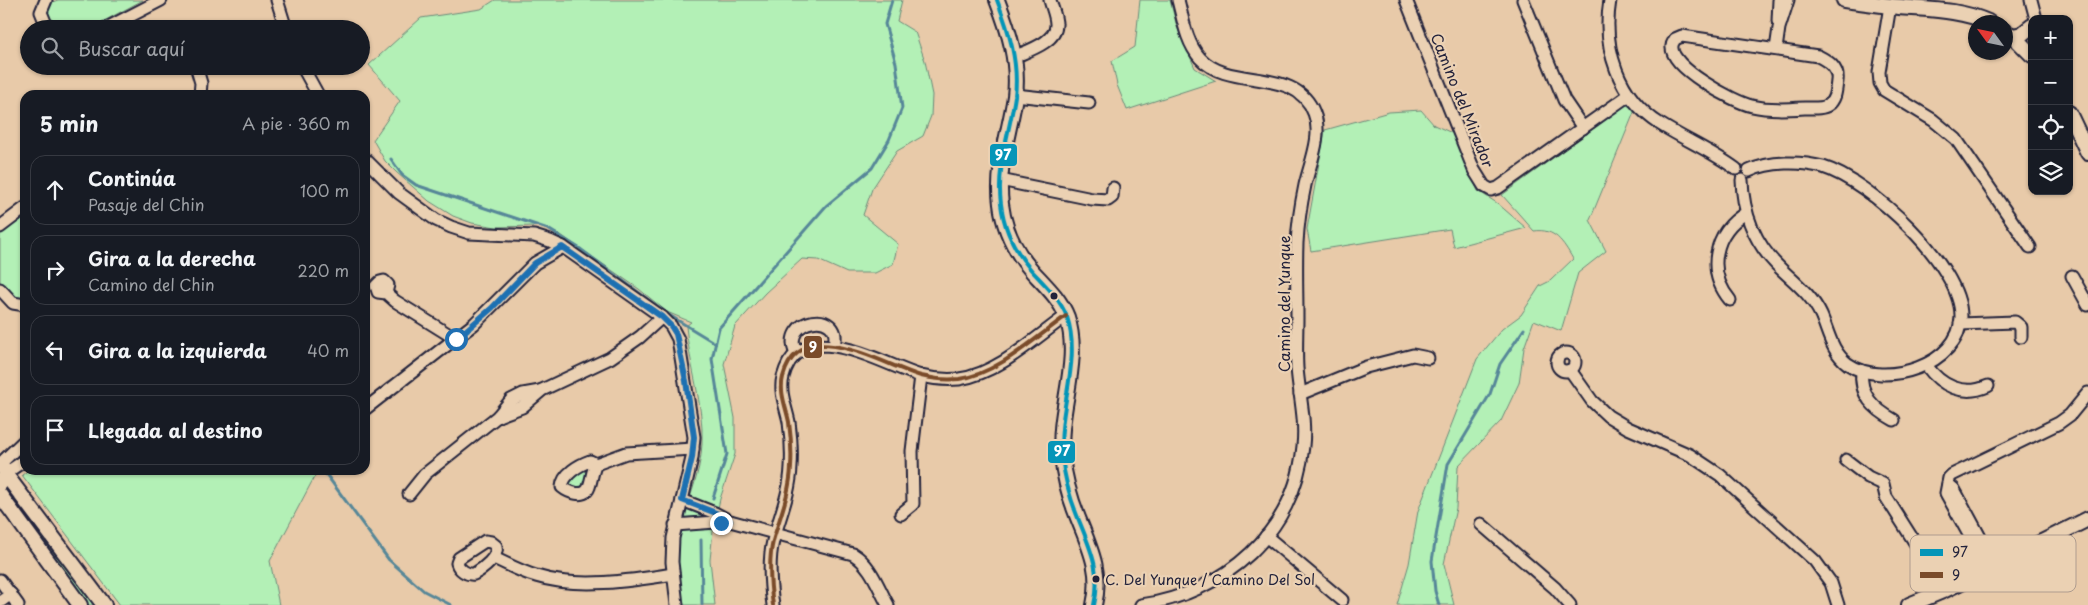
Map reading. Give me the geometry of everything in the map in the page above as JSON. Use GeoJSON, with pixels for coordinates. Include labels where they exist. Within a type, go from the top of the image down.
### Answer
{"type":"FeatureCollection","features":[{"type":"Feature","properties":{"kind":"street"},"geometry":{"type":"LineString","coordinates":[[122,20],[161,0]]}},
{"type":"Feature","properties":{"kind":"street"},"geometry":{"type":"LineString","coordinates":[[277,0],[283,20]]}},
{"type":"Feature","properties":{"kind":"street"},"geometry":{"type":"LineString","coordinates":[[997,0],[1009,32],[1014,57],[1015,95],[1000,180],[1002,210],[1012,241],[1024,262],[1059,302],[1070,326],[1072,354],[1062,422],[1062,457],[1072,503],[1094,558],[1097,584],[1094,605]]}},
{"type":"Feature","properties":{"kind":"street"},"geometry":{"type":"LineString","coordinates":[[1014,57],[1045,42],[1054,33],[1056,25],[1050,0]]}},
{"type":"Feature","properties":{"kind":"street","name":"Camino del Yunque"},"geometry":{"type":"LineString","coordinates":[[1141,605],[1184,596],[1209,585],[1232,569],[1266,536],[1288,500],[1298,472],[1304,429],[1297,365],[1297,243],[1302,200],[1317,134],[1315,114],[1302,95],[1289,87],[1221,71],[1207,64],[1192,46],[1178,0]]}},
{"type":"Feature","properties":{"kind":"street","name":"Camino del Mirador"},"geometry":{"type":"LineString","coordinates":[[1406,0],[1474,170],[1484,186],[1491,190],[1498,188],[1629,95]]}},
{"type":"Feature","properties":{"kind":"street"},"geometry":{"type":"LineString","coordinates":[[1523,0],[1564,100],[1583,128]]}},
{"type":"Feature","properties":{"kind":"street"},"geometry":{"type":"LineString","coordinates":[[1610,0],[1608,28],[1610,48],[1616,72],[1638,107],[1660,124],[1712,152],[1736,169],[1735,176],[1745,175],[1775,164],[1814,165],[1832,171],[1871,194],[1910,229],[1945,273],[1957,294],[1960,324],[1956,336],[1948,349],[1937,359],[1926,365],[1896,372],[1862,371],[1848,363],[1837,353],[1830,341],[1822,318],[1813,302],[1804,290],[1768,256],[1755,236],[1746,213],[1745,175]]}},
{"type":"Feature","properties":{"kind":"street"},"geometry":{"type":"LineString","coordinates":[[1779,0],[1777,14],[1779,28]]}},
{"type":"Feature","properties":{"kind":"street"},"geometry":{"type":"LineString","coordinates":[[1776,49],[1779,28],[1788,0]]}},
{"type":"Feature","properties":{"kind":"street"},"geometry":{"type":"LineString","coordinates":[[1844,0],[1945,10],[1968,15]]}},
{"type":"Feature","properties":{"kind":"street"},"geometry":{"type":"LineString","coordinates":[[2031,0],[2034,15]]}},
{"type":"Feature","properties":{"kind":"street"},"geometry":{"type":"LineString","coordinates":[[43,20],[41,8],[44,1]]}},
{"type":"Feature","properties":{"kind":"street"},"geometry":{"type":"LineString","coordinates":[[1890,6],[1879,72],[1880,83],[1884,90],[1926,116],[1956,139],[2030,247]]}},
{"type":"Feature","properties":{"kind":"street"},"geometry":{"type":"LineString","coordinates":[[2013,34],[2022,34],[2028,28]]}},
{"type":"Feature","properties":{"kind":"street"},"geometry":{"type":"LineString","coordinates":[[1682,36],[1728,44],[1776,49],[1818,56],[1828,61],[1838,76],[1833,101],[1827,106],[1810,108],[1772,109],[1749,105],[1694,76],[1673,53],[1672,47],[1675,39],[1682,36]]}},
{"type":"Feature","properties":{"kind":"street"},"geometry":{"type":"LineString","coordinates":[[2013,38],[2028,51]]}},
{"type":"Feature","properties":{"kind":"street"},"geometry":{"type":"LineString","coordinates":[[199,75],[200,90]]}},
{"type":"Feature","properties":{"kind":"street"},"geometry":{"type":"LineString","coordinates":[[307,75],[315,90]]}},
{"type":"Feature","properties":{"kind":"street"},"geometry":{"type":"LineString","coordinates":[[1015,95],[1089,103]]}},
{"type":"Feature","properties":{"kind":"street"},"geometry":{"type":"LineString","coordinates":[[2073,121],[2088,152]]}},
{"type":"Feature","properties":{"kind":"street"},"geometry":{"type":"LineString","coordinates":[[370,164],[399,194],[427,214],[451,227],[477,234],[544,238],[562,247],[662,317],[671,326],[678,339],[693,426],[694,449],[675,526],[672,551],[677,605]]}},
{"type":"Feature","properties":{"kind":"street"},"geometry":{"type":"LineString","coordinates":[[1000,180],[1092,199],[1108,200],[1112,197],[1113,188]]}},
{"type":"Feature","properties":{"kind":"street"},"geometry":{"type":"LineString","coordinates":[[0,227],[20,212]]}},
{"type":"Feature","properties":{"kind":"street"},"geometry":{"type":"LineString","coordinates":[[1730,300],[1724,292],[1718,277],[1717,251],[1724,232],[1732,223],[1746,213]]}},
{"type":"Feature","properties":{"kind":"street"},"geometry":{"type":"LineString","coordinates":[[535,263],[544,238]]}},
{"type":"Feature","properties":{"kind":"street"},"geometry":{"type":"LineString","coordinates":[[370,405],[456,339],[492,308],[535,263],[562,247]]}},
{"type":"Feature","properties":{"kind":"street"},"geometry":{"type":"LineString","coordinates":[[2072,276],[2088,306]]}},
{"type":"Feature","properties":{"kind":"street"},"geometry":{"type":"LineString","coordinates":[[0,289],[13,303],[20,304]]}},
{"type":"Feature","properties":{"kind":"street"},"geometry":{"type":"LineString","coordinates":[[386,293],[394,301],[456,339]]}},
{"type":"Feature","properties":{"kind":"street"},"geometry":{"type":"LineString","coordinates":[[773,605],[770,582],[770,557],[786,499],[791,468],[790,438],[782,382],[786,370],[796,354],[812,345],[834,345],[921,376],[955,379],[982,373],[999,364],[1066,316]]}},
{"type":"Feature","properties":{"kind":"street"},"geometry":{"type":"LineString","coordinates":[[409,494],[425,474],[498,416],[514,398],[542,390],[610,358],[640,337],[662,317]]}},
{"type":"Feature","properties":{"kind":"street"},"geometry":{"type":"LineString","coordinates":[[796,354],[793,344],[794,335],[802,326],[813,321],[827,323],[833,328],[836,334],[834,345]]}},
{"type":"Feature","properties":{"kind":"street"},"geometry":{"type":"LineString","coordinates":[[1960,324],[2015,322],[2021,327],[2021,337]]}},
{"type":"Feature","properties":{"kind":"street"},"geometry":{"type":"LineString","coordinates":[[1300,394],[1366,367],[1413,354],[1428,358]]}},
{"type":"Feature","properties":{"kind":"street"},"geometry":{"type":"LineString","coordinates":[[1926,365],[1942,382],[1956,389],[1976,390],[1988,386]]}},
{"type":"Feature","properties":{"kind":"street"},"geometry":{"type":"LineString","coordinates":[[1570,370],[1592,401],[1618,423],[1679,449],[1720,476],[1815,560],[1831,582],[1838,605]]}},
{"type":"Feature","properties":{"kind":"street"},"geometry":{"type":"LineString","coordinates":[[1862,371],[1862,385],[1867,399],[1878,411],[1894,420]]}},
{"type":"Feature","properties":{"kind":"street"},"geometry":{"type":"LineString","coordinates":[[901,514],[913,504],[912,452],[921,376]]}},
{"type":"Feature","properties":{"kind":"street"},"geometry":{"type":"LineString","coordinates":[[1974,535],[1962,511],[1946,493],[1952,475],[2059,423],[2070,415],[2088,393]]}},
{"type":"Feature","properties":{"kind":"street"},"geometry":{"type":"LineString","coordinates":[[2,472],[20,447]]}},
{"type":"Feature","properties":{"kind":"street"},"geometry":{"type":"LineString","coordinates":[[596,464],[626,453],[694,449]]}},
{"type":"Feature","properties":{"kind":"street"},"geometry":{"type":"LineString","coordinates":[[1846,460],[1863,474],[1883,484],[1886,497],[1910,535]]}},
{"type":"Feature","properties":{"kind":"street"},"geometry":{"type":"LineString","coordinates":[[2,472],[20,463]]}},
{"type":"Feature","properties":{"kind":"street"},"geometry":{"type":"LineString","coordinates":[[2,472],[104,605]]}},
{"type":"Feature","properties":{"kind":"street"},"geometry":{"type":"LineString","coordinates":[[0,495],[80,605]]}},
{"type":"Feature","properties":{"kind":"street"},"geometry":{"type":"LineString","coordinates":[[682,500],[716,513],[730,521],[846,552],[859,558],[868,568],[888,605]]}},
{"type":"Feature","properties":{"kind":"street"},"geometry":{"type":"LineString","coordinates":[[2056,535],[2088,519]]}},
{"type":"Feature","properties":{"kind":"street"},"geometry":{"type":"LineString","coordinates":[[675,526],[730,521]]}},
{"type":"Feature","properties":{"kind":"street"},"geometry":{"type":"LineString","coordinates":[[1481,524],[1555,588],[1570,605]]}},
{"type":"Feature","properties":{"kind":"street"},"geometry":{"type":"LineString","coordinates":[[1266,536],[1342,600]]}},
{"type":"Feature","properties":{"kind":"street"},"geometry":{"type":"LineString","coordinates":[[494,558],[535,576],[565,581],[629,580],[673,574]]}},
{"type":"Feature","properties":{"kind":"street"},"geometry":{"type":"LineString","coordinates":[[0,580],[18,605]]}},
{"type":"Feature","properties":{"kind":"street"},"geometry":{"type":"LineString","coordinates":[[1908,605],[1940,592]]}},
{"type":"Feature","properties":{"kind":"street"},"geometry":{"type":"LineString","coordinates":[[0,602],[11,594]]}},
{"type":"Feature","properties":{"kind":"green space"},"geometry":{"type":"Polygon","coordinates":[[[58,0],[143,0],[106,20],[48,20],[44,10],[49,3],[58,0]]]}},
{"type":"Feature","properties":{"kind":"green space"},"geometry":{"type":"Polygon","coordinates":[[[495,0],[902,0],[897,21],[915,32],[925,61],[932,95],[931,116],[923,136],[897,151],[872,189],[863,215],[898,244],[893,264],[875,273],[847,273],[818,260],[802,259],[765,293],[735,326],[724,364],[735,418],[735,454],[720,499],[713,531],[710,560],[715,605],[683,605],[678,570],[679,536],[699,467],[702,444],[699,399],[686,326],[691,322],[667,312],[639,289],[561,235],[536,226],[496,227],[472,223],[453,216],[429,201],[396,172],[385,161],[373,140],[400,101],[370,64],[421,18],[481,9],[495,0]]]}},
{"type":"Feature","properties":{"kind":"green space"},"geometry":{"type":"Polygon","coordinates":[[[1140,0],[1170,0],[1177,27],[1195,68],[1216,81],[1127,110],[1117,85],[1112,61],[1135,47],[1140,0]]]}},
{"type":"Feature","properties":{"kind":"green space"},"geometry":{"type":"Polygon","coordinates":[[[1626,105],[1635,110],[1590,220],[1606,251],[1578,273],[1561,331],[1534,320],[1524,348],[1519,383],[1501,421],[1458,466],[1456,508],[1444,564],[1454,605],[1397,605],[1409,564],[1418,511],[1477,359],[1502,329],[1521,315],[1540,286],[1550,281],[1573,259],[1558,238],[1548,232],[1534,231],[1502,195],[1626,105]]]}},
{"type":"Feature","properties":{"kind":"green space"},"geometry":{"type":"Polygon","coordinates":[[[1421,110],[1434,125],[1452,133],[1478,191],[1497,203],[1526,228],[1454,247],[1450,229],[1311,251],[1307,229],[1325,130],[1389,112],[1421,110]]]}},
{"type":"Feature","properties":{"kind":"green space"},"geometry":{"type":"Polygon","coordinates":[[[20,217],[20,301],[7,293],[0,283],[0,233],[20,217]]]}},
{"type":"Feature","properties":{"kind":"green space"},"geometry":{"type":"Polygon","coordinates":[[[590,464],[586,485],[581,490],[567,485],[571,475],[590,464]]]}},
{"type":"Feature","properties":{"kind":"green space"},"geometry":{"type":"Polygon","coordinates":[[[22,475],[315,475],[270,561],[279,605],[120,605],[22,475]]]}},
{"type":"Feature","properties":{"kind":"green space"},"geometry":{"type":"Polygon","coordinates":[[[10,494],[55,555],[70,570],[97,605],[88,605],[8,496],[10,494]]]}},
{"type":"Feature","properties":{"kind":"waterway"},"geometry":{"type":"LineString","coordinates":[[713,498],[727,454],[712,359],[719,328],[826,206],[872,168],[889,140],[902,108],[896,63],[885,24],[892,0]]}},
{"type":"Feature","properties":{"kind":"waterway"},"geometry":{"type":"LineString","coordinates":[[391,159],[402,175],[416,185],[548,229],[579,248],[669,315],[715,343]]}},
{"type":"Feature","properties":{"kind":"waterway"},"geometry":{"type":"LineString","coordinates":[[1439,605],[1435,591],[1432,561],[1448,464],[1490,394],[1500,364],[1524,329]]}},
{"type":"Feature","properties":{"kind":"waterway"},"geometry":{"type":"LineString","coordinates":[[327,475],[389,560],[424,591],[451,605]]}},
{"type":"Feature","properties":{"kind":"waterway"},"geometry":{"type":"LineString","coordinates":[[701,540],[702,605]]}},
{"type":"Feature","properties":{"kind":"transit line","name":"97"},"geometry":{"type":"LineString","coordinates":[[997,0],[1009,35],[1016,71],[1015,96],[1000,177],[1001,204],[1005,223],[1016,249],[1027,265],[1057,299],[1067,317],[1071,334],[1071,369],[1061,439],[1062,456],[1070,495],[1094,560],[1097,582],[1094,605]]}},
{"type":"Feature","properties":{"kind":"transit line","name":"9"},"geometry":{"type":"LineString","coordinates":[[773,605],[770,557],[787,495],[791,461],[790,428],[782,394],[782,383],[792,358],[806,348],[824,345],[865,354],[921,376],[959,379],[973,376],[1001,363],[1066,316]]}},
{"type":"Feature","properties":{"kind":"place","name":"C. Del Yunque / Camino Del Sol"},"geometry":{"type":"Point","coordinates":[1096,579]}},
{"type":"Feature","properties":{"kind":"route"},"geometry":{"type":"LineString","coordinates":[[456,339],[507,294],[535,263],[562,247],[600,272],[662,317],[674,330],[678,339],[694,437],[694,449],[682,500],[716,513],[730,521],[721,523]]}}]}
